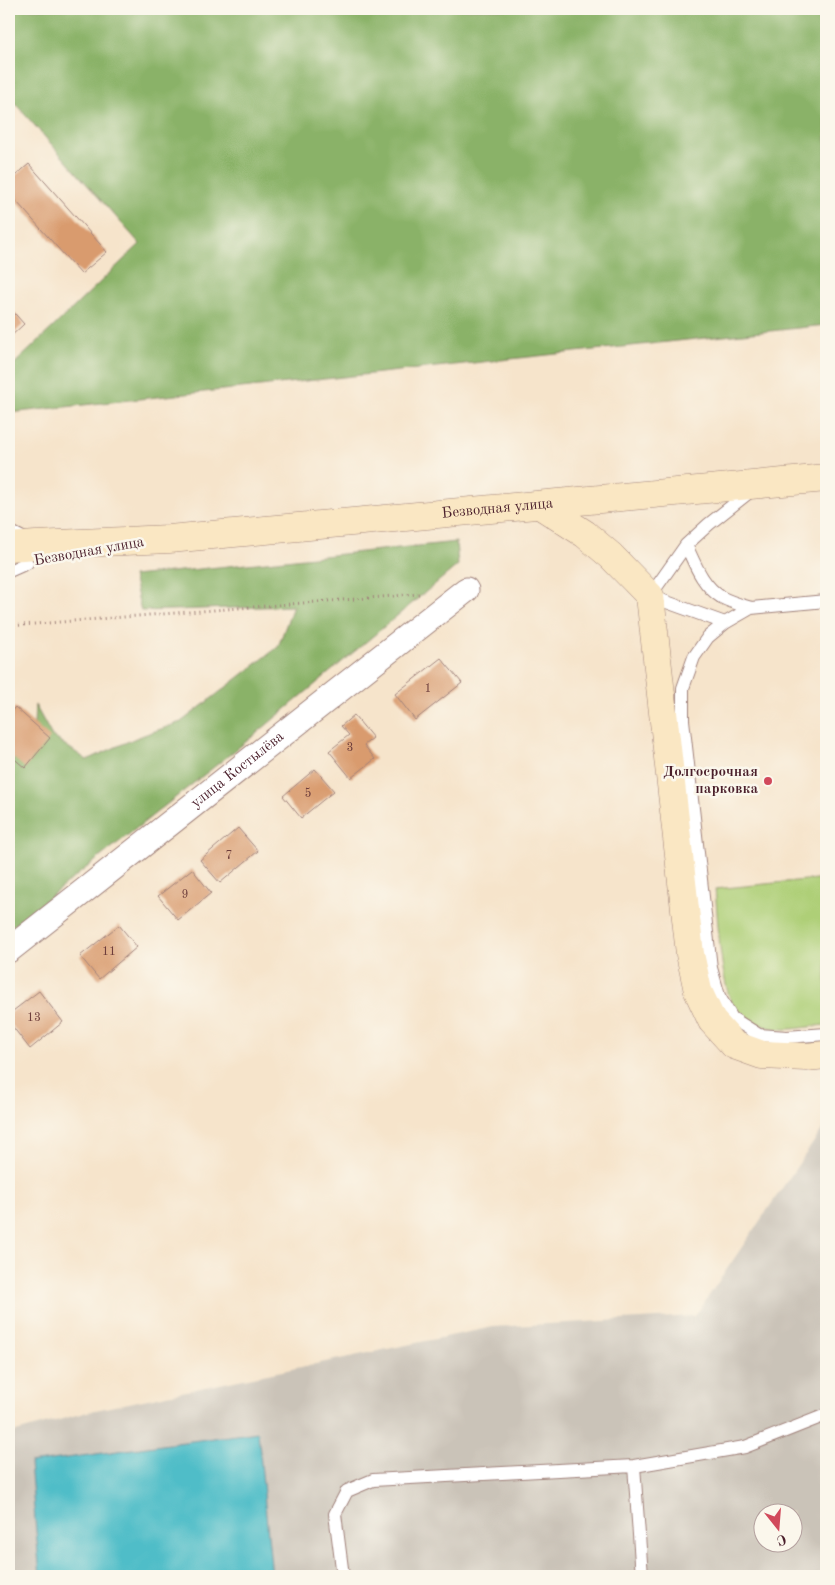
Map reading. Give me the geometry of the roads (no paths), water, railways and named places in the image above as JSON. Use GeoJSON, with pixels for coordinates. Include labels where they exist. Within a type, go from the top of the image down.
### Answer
{"type":"FeatureCollection","features":[{"type":"Feature","properties":{"kind":"main road","name":"Безводная улица"},"geometry":{"type":"LineString","coordinates":[[16,560],[169,539],[826,478]]}},
{"type":"Feature","properties":{"kind":"main road"},"geometry":{"type":"LineString","coordinates":[[540,505],[585,534],[612,556],[650,596],[690,954],[698,991],[712,1021],[734,1045],[762,1055],[806,1057],[826,1055]]}},
{"type":"Feature","properties":{"kind":"street","name":"улица Костылёва"},"geometry":{"type":"LineString","coordinates":[[9,950],[466,590]]}},
{"type":"Feature","properties":{"kind":"lane"},"geometry":{"type":"LineString","coordinates":[[725,623],[650,596],[686,545],[709,524],[761,484]]}},
{"type":"Feature","properties":{"kind":"lane"},"geometry":{"type":"LineString","coordinates":[[9,531],[16,560]]}},
{"type":"Feature","properties":{"kind":"lane"},"geometry":{"type":"LineString","coordinates":[[9,541],[16,560]]}},
{"type":"Feature","properties":{"kind":"lane"},"geometry":{"type":"LineString","coordinates":[[686,545],[700,576],[708,587],[722,597],[751,608]]}},
{"type":"Feature","properties":{"kind":"lane"},"geometry":{"type":"LineString","coordinates":[[826,600],[751,608],[725,623],[708,637],[694,657],[683,688],[683,720],[711,968],[720,996],[732,1018],[759,1035],[787,1038],[826,1034]]}},
{"type":"Feature","properties":{"kind":"lane"},"geometry":{"type":"LineString","coordinates":[[343,1576],[335,1514],[347,1490],[373,1480],[634,1466],[745,1447],[826,1415]]}},
{"type":"Feature","properties":{"kind":"lane"},"geometry":{"type":"LineString","coordinates":[[634,1466],[642,1576]]}},
{"type":"Feature","properties":{"kind":"water"},"geometry":{"type":"Polygon","coordinates":[[[258,1432],[272,1576],[40,1576],[30,1463],[258,1432]]]}},
{"type":"Feature","properties":{"kind":"place","name":"Долгосрочная парковка"},"geometry":{"type":"Point","coordinates":[768,781]}}]}
